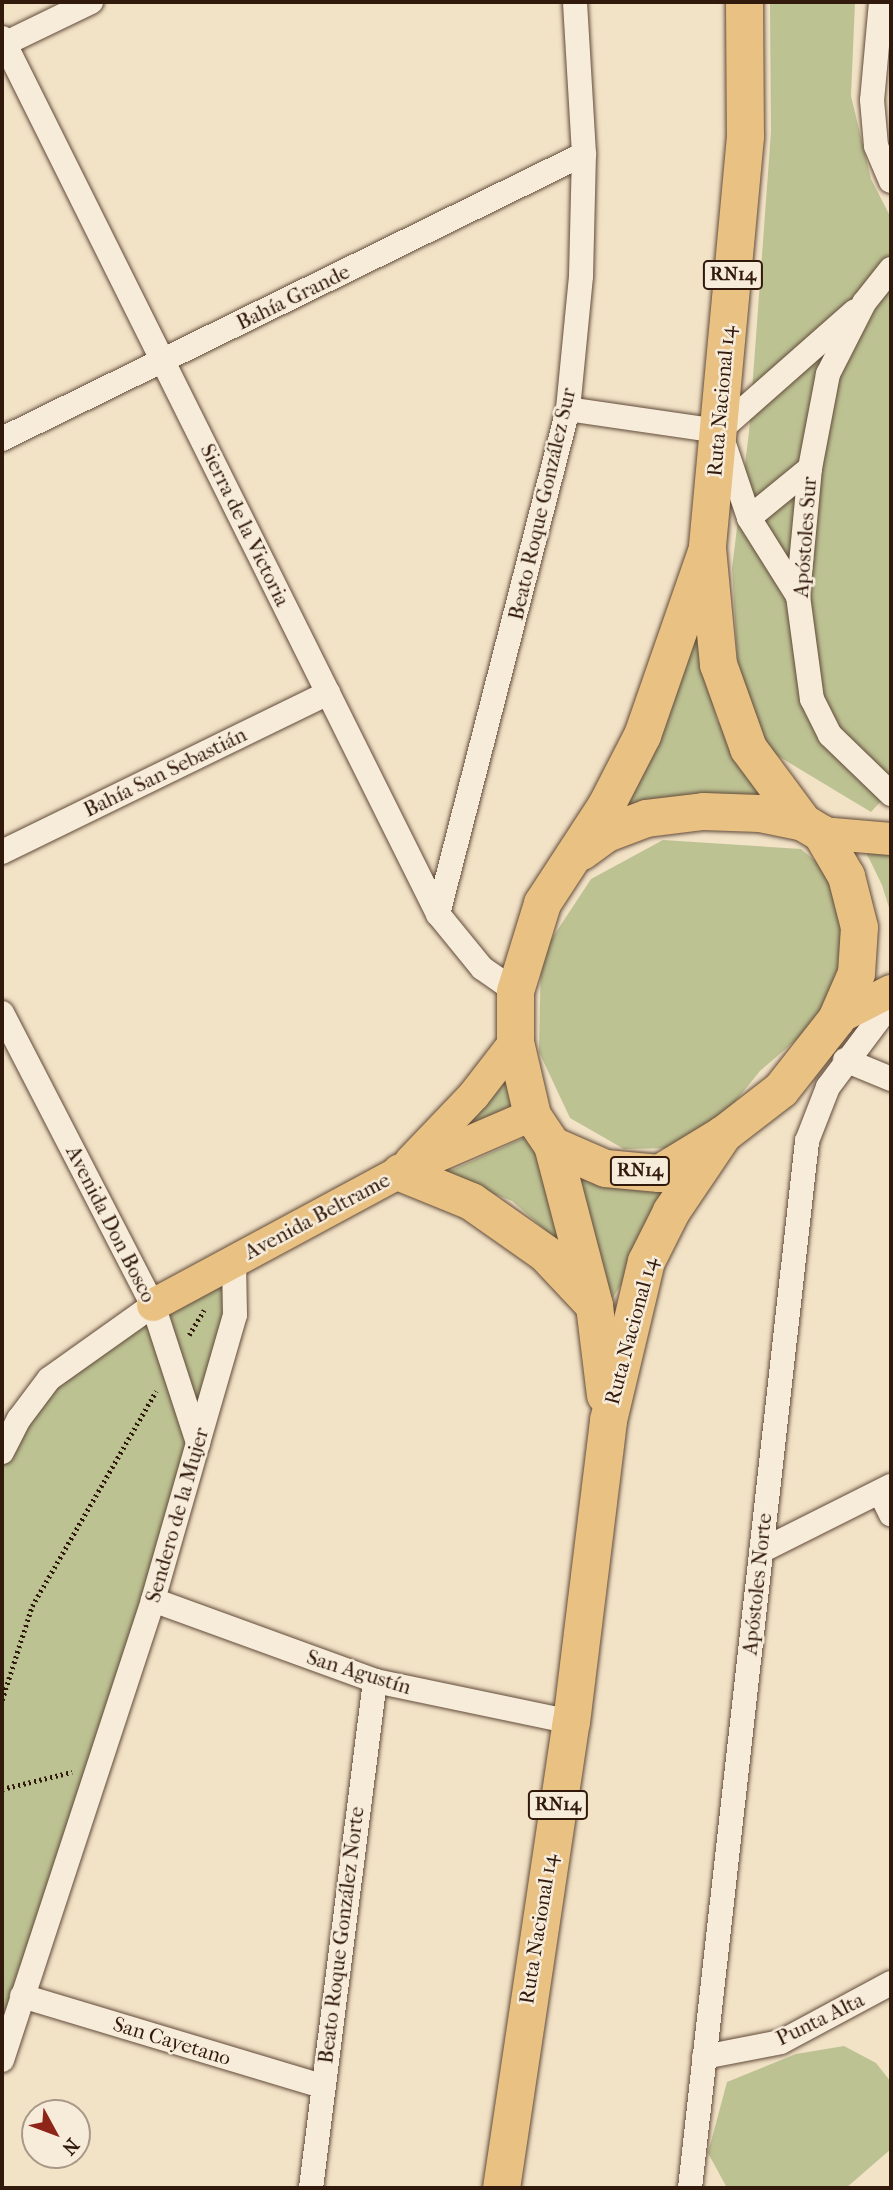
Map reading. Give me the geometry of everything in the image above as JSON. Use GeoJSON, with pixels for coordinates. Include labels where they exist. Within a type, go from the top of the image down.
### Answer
{"type":"FeatureCollection","features":[{"type":"Feature","properties":{"kind":"highway","name":"Ruta Nacional 14"},"geometry":{"type":"LineString","coordinates":[[552,1145],[605,1168],[659,1173],[723,1135],[781,1089],[836,1018],[856,973],[859,927],[846,876],[812,827],[748,748],[718,664],[707,548],[745,135],[744,2]]}},
{"type":"Feature","properties":{"kind":"highway","name":"Ruta Nacional 14"},"geometry":{"type":"LineString","coordinates":[[608,1420],[594,1305],[552,1145],[532,1115],[515,1042],[515,991],[541,903],[566,862],[607,805],[642,735],[707,548]]}},
{"type":"Feature","properties":{"kind":"highway","name":"Ruta Nacional 14"},"geometry":{"type":"LineString","coordinates":[[566,862],[606,833],[646,818],[703,811],[759,813],[812,827]]}},
{"type":"Feature","properties":{"kind":"highway","name":"Ruta Nacional 14"},"geometry":{"type":"LineString","coordinates":[[501,2188],[571,1723],[608,1420],[646,1261],[671,1211],[723,1135]]}},
{"type":"Feature","properties":{"kind":"highway"},"geometry":{"type":"LineString","coordinates":[[400,1172],[471,1201],[545,1253],[594,1305]]}},
{"type":"Feature","properties":{"kind":"main road"},"geometry":{"type":"LineString","coordinates":[[812,827],[891,839]]}},
{"type":"Feature","properties":{"kind":"main road"},"geometry":{"type":"LineString","coordinates":[[836,1018],[891,991]]}},
{"type":"Feature","properties":{"kind":"main road","name":"Avenida Beltrame"},"geometry":{"type":"LineString","coordinates":[[400,1172],[474,1095],[515,1042]]}},
{"type":"Feature","properties":{"kind":"main road","name":"Avenida Beltrame"},"geometry":{"type":"LineString","coordinates":[[234,1261],[400,1172],[532,1115]]}},
{"type":"Feature","properties":{"kind":"main road"},"geometry":{"type":"LineString","coordinates":[[153,1305],[234,1261]]}},
{"type":"Feature","properties":{"kind":"street"},"geometry":{"type":"LineString","coordinates":[[3,42],[91,2]]}},
{"type":"Feature","properties":{"kind":"street","name":"Beato Roque González Sur"},"geometry":{"type":"LineString","coordinates":[[438,914],[568,409],[581,276],[584,154],[575,2]]}},
{"type":"Feature","properties":{"kind":"street"},"geometry":{"type":"LineString","coordinates":[[881,2],[872,100],[876,146],[891,181]]}},
{"type":"Feature","properties":{"kind":"street","name":"Sierra de la Victoria"},"geometry":{"type":"LineString","coordinates":[[3,42],[438,914],[482,968],[515,991]]}},
{"type":"Feature","properties":{"kind":"street","name":"Bahía Grande"},"geometry":{"type":"LineString","coordinates":[[2,439],[584,154]]}},
{"type":"Feature","properties":{"kind":"street","name":"Apóstoles Sur"},"geometry":{"type":"LineString","coordinates":[[891,269],[864,303],[828,374],[810,468],[798,596],[812,699],[830,735],[891,794]]}},
{"type":"Feature","properties":{"kind":"street"},"geometry":{"type":"LineString","coordinates":[[568,409],[719,430],[864,303]]}},
{"type":"Feature","properties":{"kind":"street"},"geometry":{"type":"LineString","coordinates":[[719,430],[749,518],[798,596]]}},
{"type":"Feature","properties":{"kind":"street"},"geometry":{"type":"LineString","coordinates":[[749,518],[810,468]]}},
{"type":"Feature","properties":{"kind":"street","name":"Bahía San Sebastián"},"geometry":{"type":"LineString","coordinates":[[2,852],[328,692]]}},
{"type":"Feature","properties":{"kind":"street","name":"Apóstoles Norte"},"geometry":{"type":"LineString","coordinates":[[690,2188],[807,1141],[828,1087],[845,1060],[891,1003]]}},
{"type":"Feature","properties":{"kind":"street","name":"Avenida Don Bosco"},"geometry":{"type":"LineString","coordinates":[[2,1013],[153,1305],[198,1443]]}},
{"type":"Feature","properties":{"kind":"street"},"geometry":{"type":"LineString","coordinates":[[845,1060],[891,1079]]}},
{"type":"Feature","properties":{"kind":"street","name":"Sendero de la Mujer"},"geometry":{"type":"LineString","coordinates":[[2,2060],[153,1600],[235,1315],[234,1261]]}},
{"type":"Feature","properties":{"kind":"street"},"geometry":{"type":"LineString","coordinates":[[2,1452],[19,1419],[49,1379],[153,1305]]}},
{"type":"Feature","properties":{"kind":"street"},"geometry":{"type":"LineString","coordinates":[[761,1551],[886,1489],[891,1515]]}},
{"type":"Feature","properties":{"kind":"street","name":"San Agustín"},"geometry":{"type":"LineString","coordinates":[[153,1600],[374,1681],[571,1723]]}},
{"type":"Feature","properties":{"kind":"street","name":"Beato Roque González Norte"},"geometry":{"type":"LineString","coordinates":[[311,2188],[374,1681]]}},
{"type":"Feature","properties":{"kind":"street","name":"Punta Alta"},"geometry":{"type":"LineString","coordinates":[[704,2057],[781,2042],[891,1983]]}},
{"type":"Feature","properties":{"kind":"street","name":"San Cayetano"},"geometry":{"type":"LineString","coordinates":[[22,1996],[322,2086]]}},
{"type":"Feature","properties":{"kind":"path"},"geometry":{"type":"LineString","coordinates":[[2,1700],[32,1606],[206,1306]]}},
{"type":"Feature","properties":{"kind":"path"},"geometry":{"type":"LineString","coordinates":[[2,1788],[98,1766]]}},
{"type":"Feature","properties":{"kind":"green space"},"geometry":{"type":"Polygon","coordinates":[[[770,2],[855,2],[851,96],[871,179],[891,218],[891,790],[871,812],[768,750],[738,672],[732,568],[749,432],[771,132],[770,2]]]}},
{"type":"Feature","properties":{"kind":"green space"},"geometry":{"type":"Polygon","coordinates":[[[694,631],[717,720],[783,806],[618,816],[694,631]]]}},
{"type":"Feature","properties":{"kind":"green space"},"geometry":{"type":"Polygon","coordinates":[[[663,840],[801,849],[833,876],[854,933],[825,1015],[760,1071],[717,1124],[678,1148],[624,1149],[570,1118],[539,1052],[541,955],[591,879],[663,840]]]}},
{"type":"Feature","properties":{"kind":"green space"},"geometry":{"type":"Polygon","coordinates":[[[864,848],[891,851],[891,914],[882,885],[864,848]]]}},
{"type":"Feature","properties":{"kind":"green space"},"geometry":{"type":"Polygon","coordinates":[[[508,1069],[522,1110],[443,1144],[508,1069]]]}},
{"type":"Feature","properties":{"kind":"green space"},"geometry":{"type":"Polygon","coordinates":[[[533,1134],[566,1248],[512,1201],[443,1174],[533,1134]]]}},
{"type":"Feature","properties":{"kind":"green space"},"geometry":{"type":"Polygon","coordinates":[[[568,1166],[685,1185],[601,1316],[568,1166]]]}},
{"type":"Feature","properties":{"kind":"green space"},"geometry":{"type":"Polygon","coordinates":[[[234,1261],[235,1315],[2,2060],[2,1452],[49,1379],[234,1261]]]}},
{"type":"Feature","properties":{"kind":"green space"},"geometry":{"type":"Polygon","coordinates":[[[844,2046],[876,2063],[891,2082],[891,2149],[846,2188],[727,2188],[708,2153],[727,2082],[796,2054],[844,2046]]]}}]}
